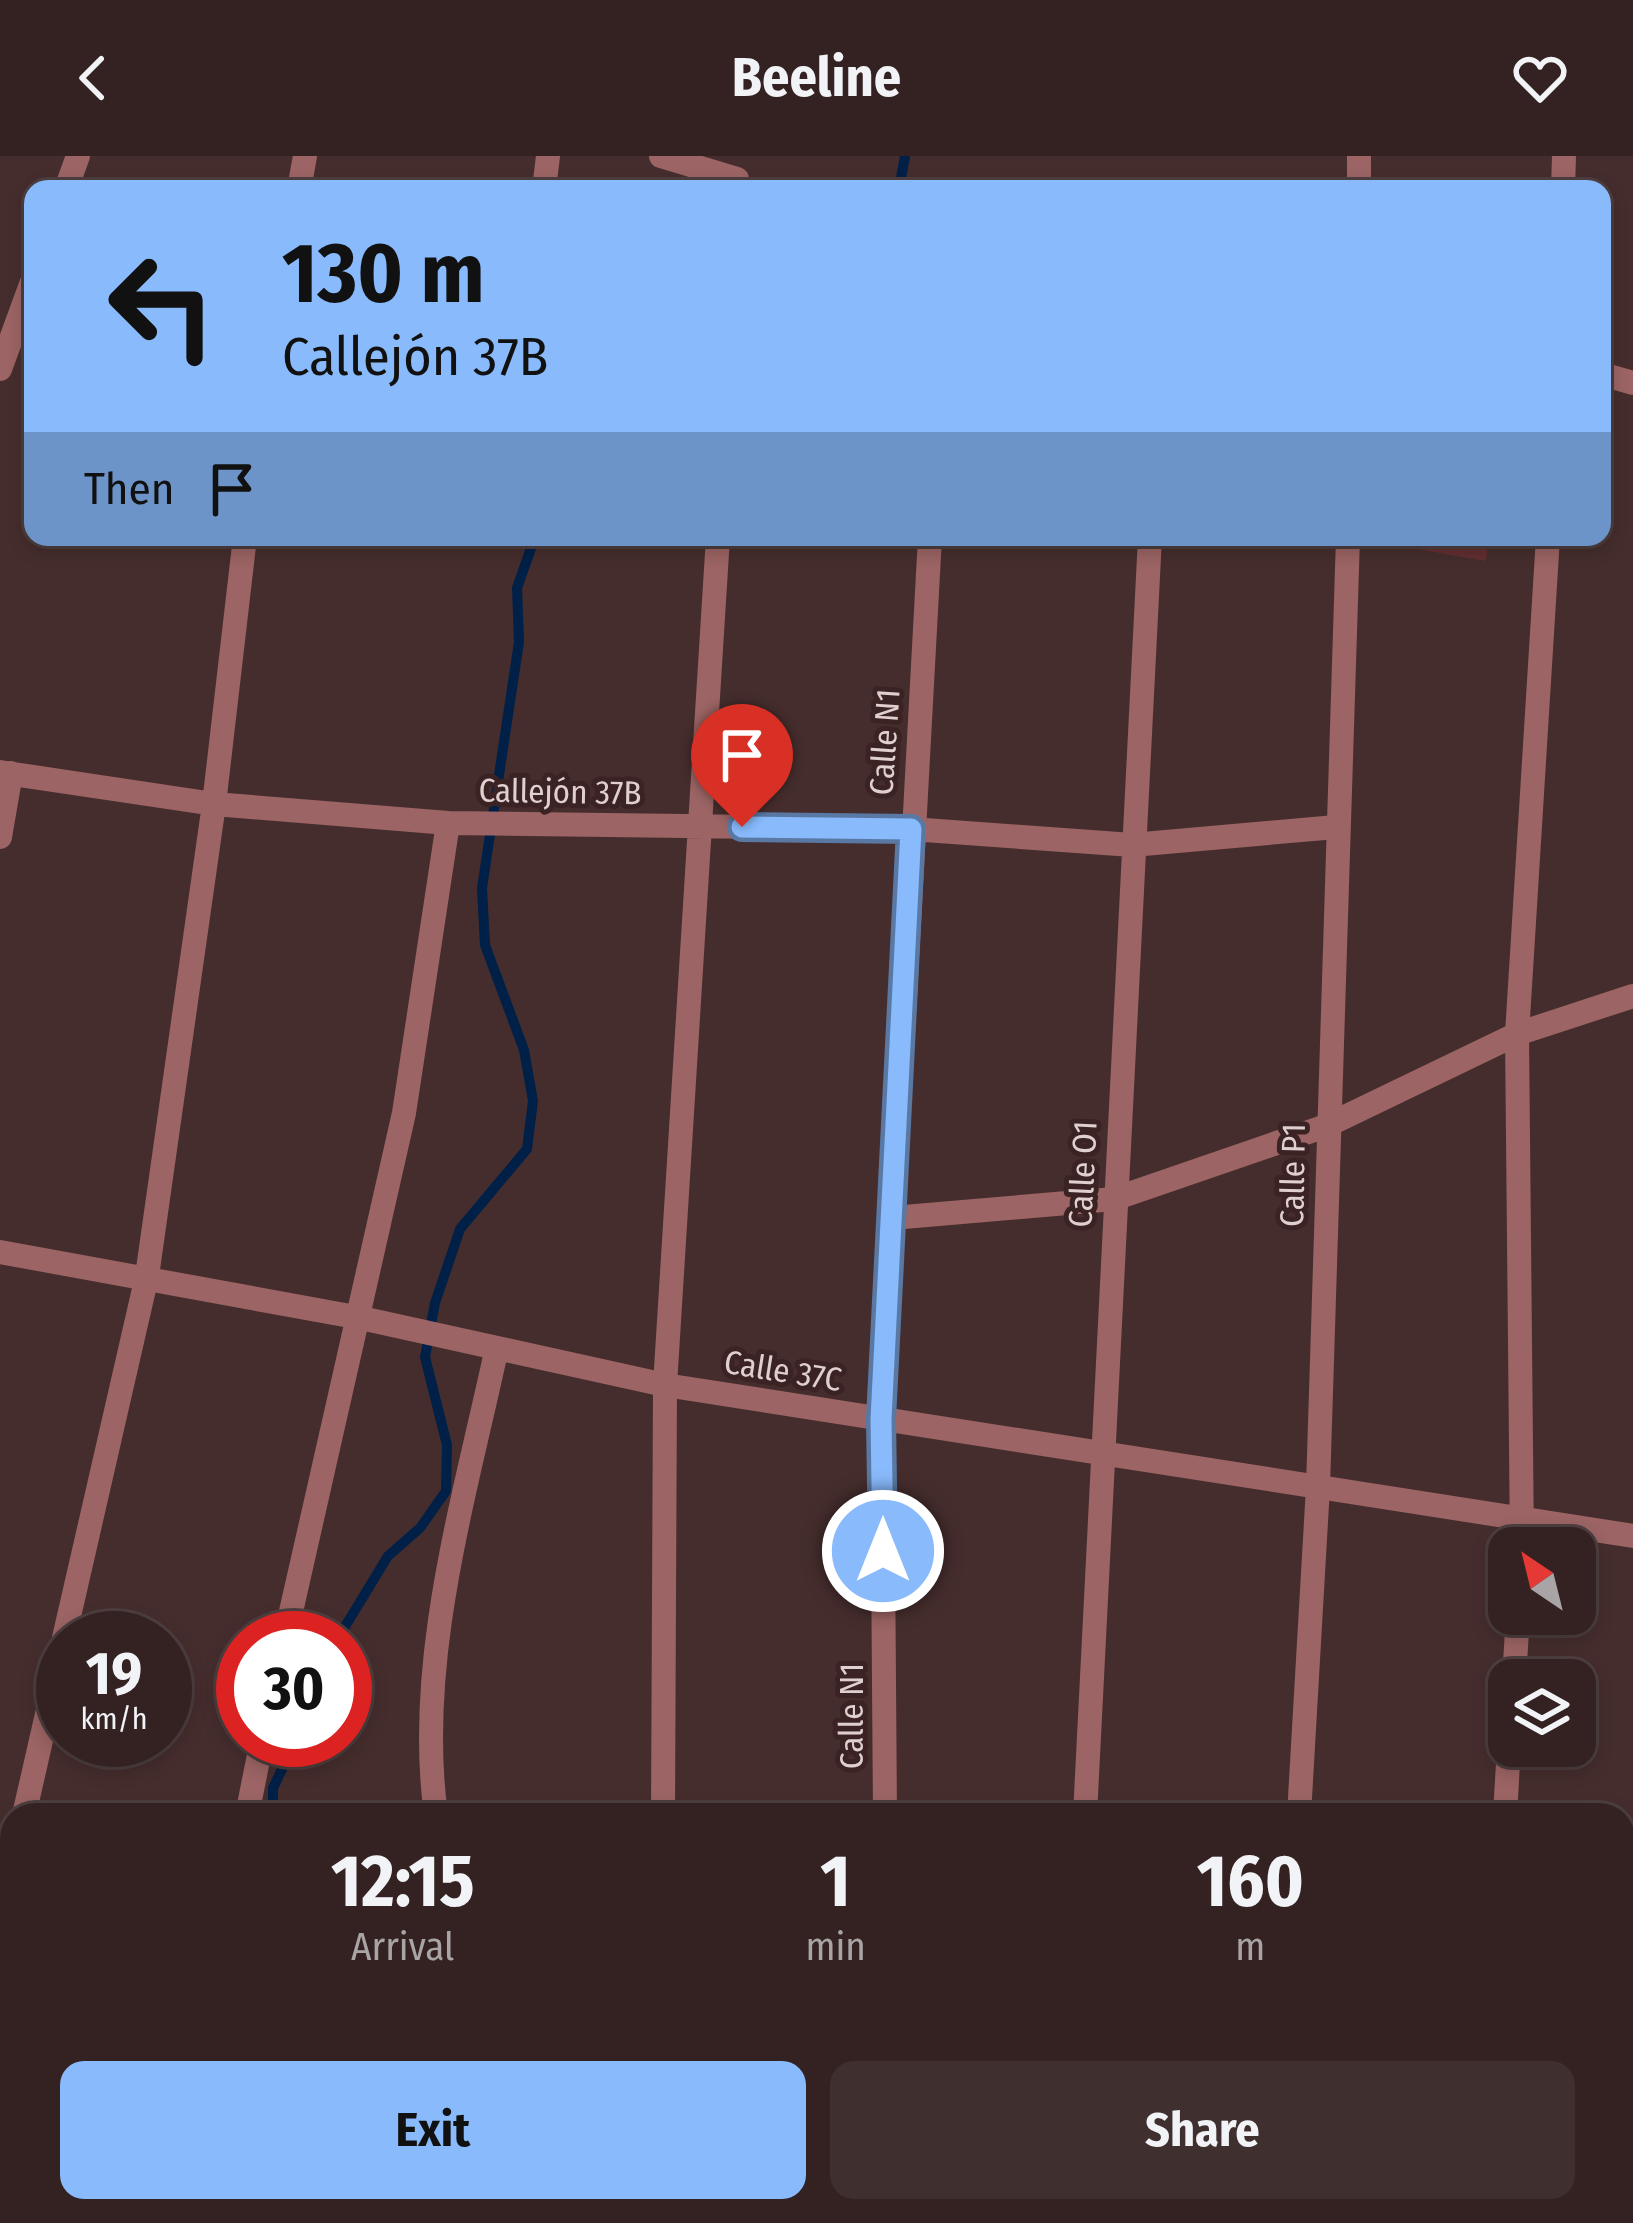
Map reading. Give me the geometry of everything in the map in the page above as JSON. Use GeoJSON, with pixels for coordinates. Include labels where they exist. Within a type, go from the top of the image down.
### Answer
{"type":"FeatureCollection","features":[{"type":"Feature","properties":{"kind":"street"},"geometry":{"type":"LineString","coordinates":[[661,156],[726,180]]}},
{"type":"Feature","properties":{"kind":"street"},"geometry":{"type":"LineString","coordinates":[[0,369],[24,304]]}},
{"type":"Feature","properties":{"kind":"street"},"geometry":{"type":"LineString","coordinates":[[71,1611],[147,1276],[214,804],[244,546]]}},
{"type":"Feature","properties":{"kind":"street"},"geometry":{"type":"LineString","coordinates":[[663,1803],[665,1385],[717,546]]}},
{"type":"Feature","properties":{"kind":"street","name":"Calle N1"},"geometry":{"type":"LineString","coordinates":[[885,1803],[881,1419],[929,546]]}},
{"type":"Feature","properties":{"kind":"street","name":"Calle O1"},"geometry":{"type":"LineString","coordinates":[[1085,1803],[1149,546]]}},
{"type":"Feature","properties":{"kind":"street","name":"Calle P1"},"geometry":{"type":"LineString","coordinates":[[1300,1803],[1318,1487],[1348,546]]}},
{"type":"Feature","properties":{"kind":"street"},"geometry":{"type":"LineString","coordinates":[[1523,1527],[1517,1034],[1547,546]]}},
{"type":"Feature","properties":{"kind":"street"},"geometry":{"type":"LineString","coordinates":[[0,837],[6,772]]}},
{"type":"Feature","properties":{"kind":"street","name":"Callejón 37B"},"geometry":{"type":"LineString","coordinates":[[6,772],[214,804],[448,823],[911,829],[1132,845],[1336,827]]}},
{"type":"Feature","properties":{"kind":"street"},"geometry":{"type":"LineString","coordinates":[[291,1611],[404,1113],[448,823]]}},
{"type":"Feature","properties":{"kind":"street"},"geometry":{"type":"LineString","coordinates":[[892,1218],[1114,1199],[1326,1126],[1517,1034],[1633,996]]}},
{"type":"Feature","properties":{"kind":"street","name":"Calle 37C"},"geometry":{"type":"LineString","coordinates":[[0,1252],[361,1318],[496,1352],[665,1385],[1633,1536]]}},
{"type":"Feature","properties":{"kind":"street"},"geometry":{"type":"LineString","coordinates":[[434,1803],[430,1770],[438,1642],[496,1352]]}},
{"type":"Feature","properties":{"kind":"street"},"geometry":{"type":"LineString","coordinates":[[27,1803],[36,1763]]}},
{"type":"Feature","properties":{"kind":"street"},"geometry":{"type":"LineString","coordinates":[[249,1803],[257,1767]]}},
{"type":"Feature","properties":{"kind":"street"},"geometry":{"type":"LineString","coordinates":[[1506,1803],[1508,1767]]}},
{"type":"Feature","properties":{"kind":"shaded area"},"geometry":{"type":"Polygon","coordinates":[[[1398,546],[1488,546],[1486,561],[1398,546]]]}},
{"type":"Feature","properties":{"kind":"waterway"},"geometry":{"type":"LineString","coordinates":[[901,180],[905,156]]}},
{"type":"Feature","properties":{"kind":"waterway"},"geometry":{"type":"LineString","coordinates":[[354,1611],[388,1556],[420,1528],[446,1491],[447,1445],[425,1357],[435,1303],[460,1229],[527,1149],[533,1101],[524,1050],[485,945],[482,888],[519,642],[517,588],[532,546]]}},
{"type":"Feature","properties":{"kind":"waterway"},"geometry":{"type":"LineString","coordinates":[[273,1803],[273,1788],[283,1767]]}},
{"type":"Feature","properties":{"kind":"route"},"geometry":{"type":"LineString","coordinates":[[742,827],[911,829],[881,1419],[883,1551]]}}]}
